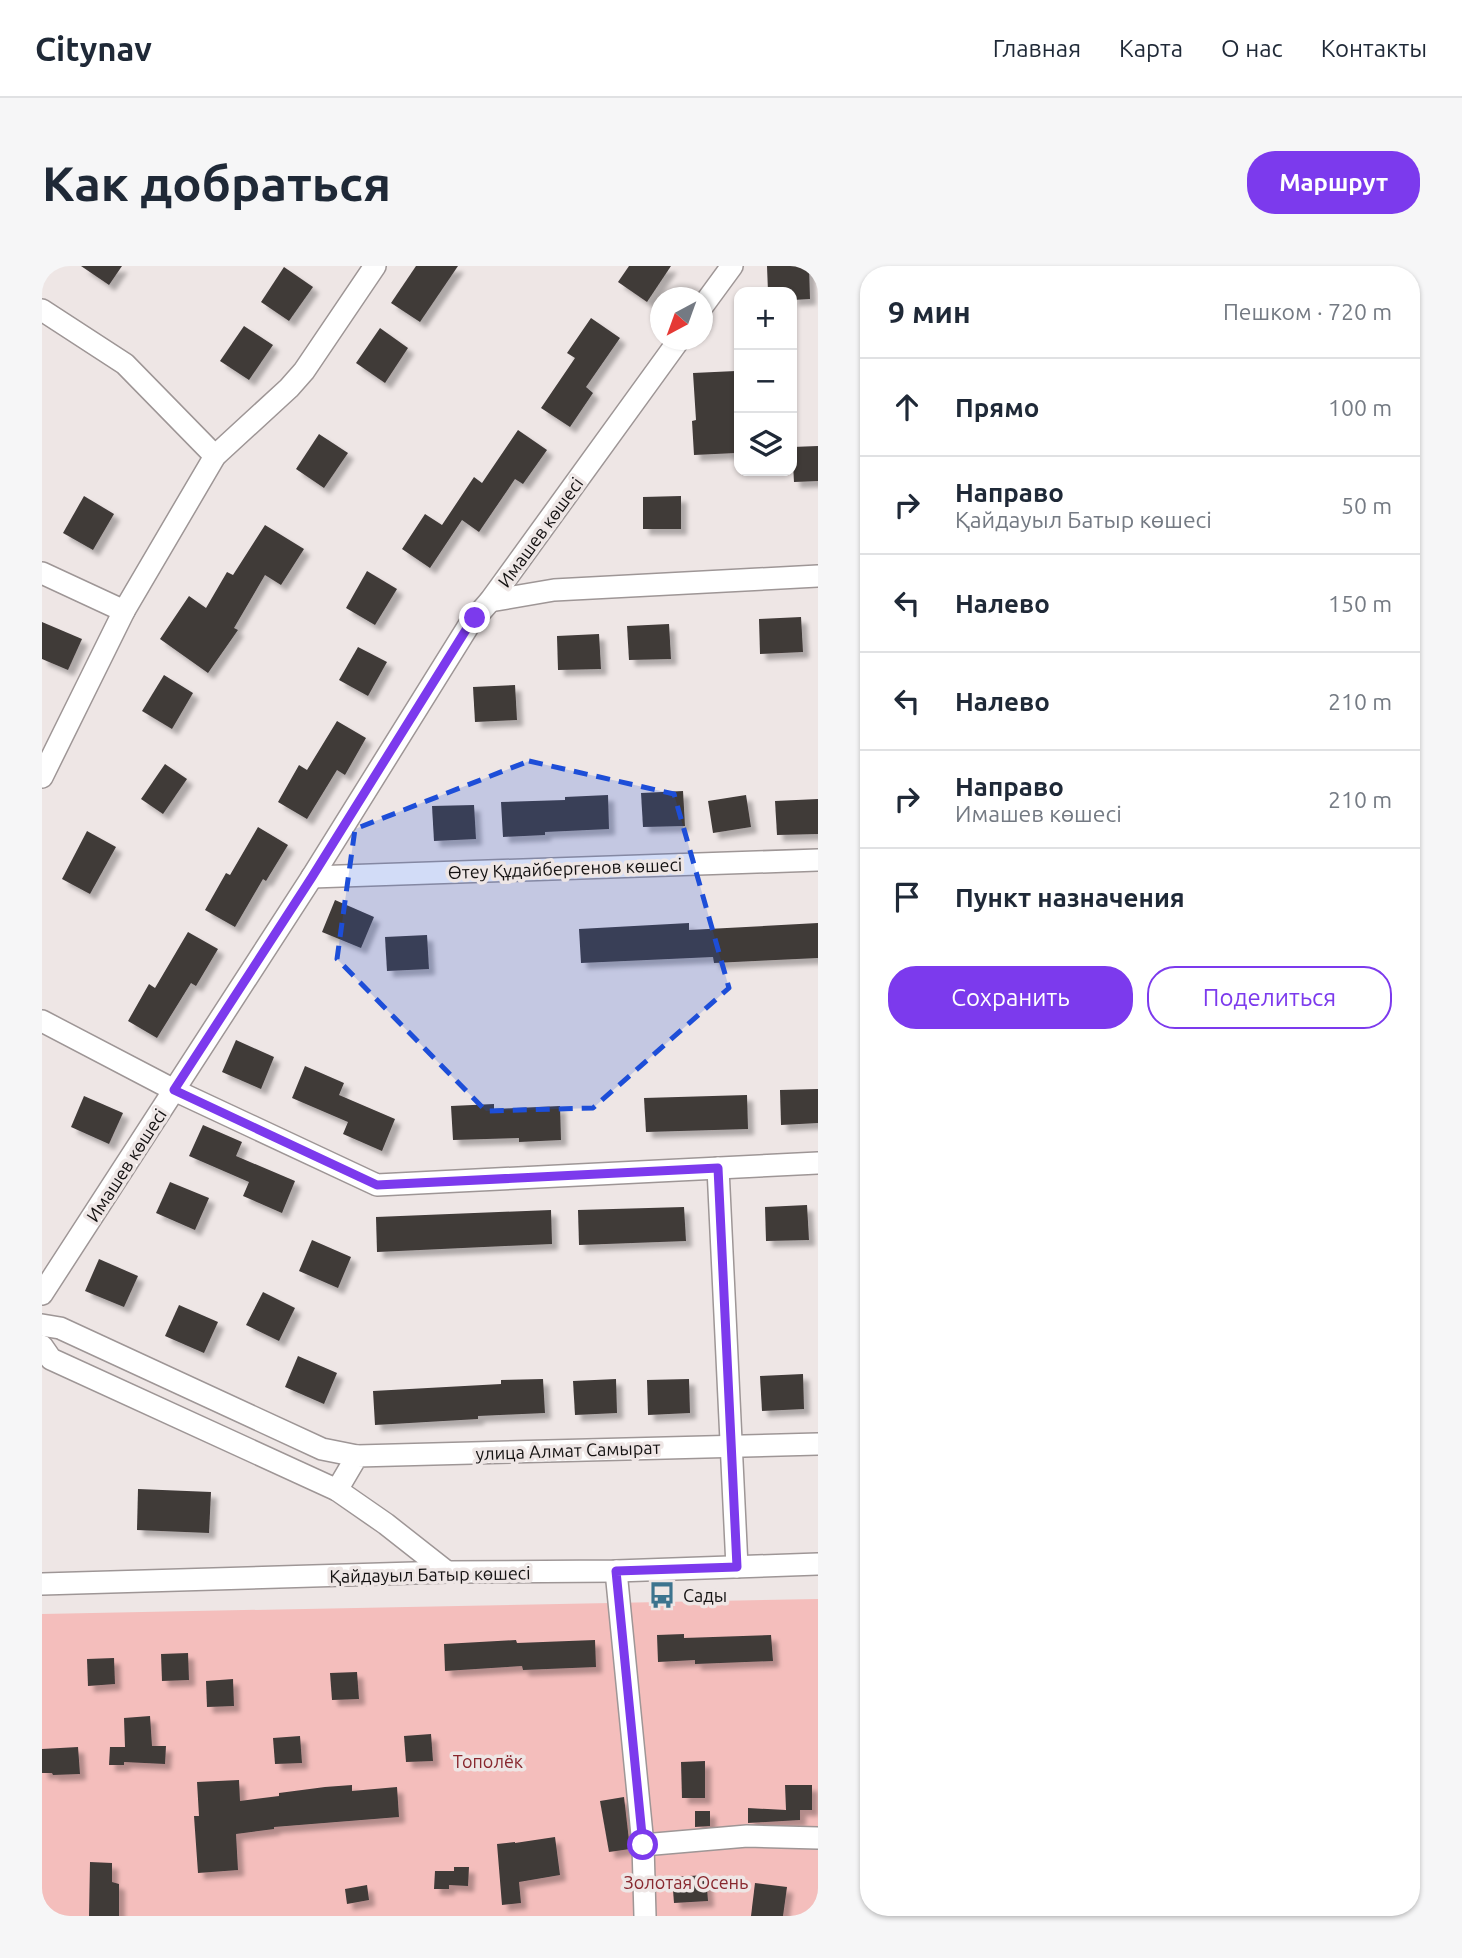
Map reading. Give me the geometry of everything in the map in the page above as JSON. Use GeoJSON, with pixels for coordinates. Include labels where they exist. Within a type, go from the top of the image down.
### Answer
{"type":"FeatureCollection","features":[{"type":"Feature","properties":{"kind":"street"},"geometry":{"type":"LineString","coordinates":[[42,777],[124,611],[215,456],[304,371],[375,266]]}},
{"type":"Feature","properties":{"kind":"street"},"geometry":{"type":"LineString","coordinates":[[713,292],[732,266]]}},
{"type":"Feature","properties":{"kind":"street"},"geometry":{"type":"LineString","coordinates":[[42,310],[125,364],[215,456]]}},
{"type":"Feature","properties":{"kind":"street","name":"Имашев көшесі"},"geometry":{"type":"LineString","coordinates":[[42,1294],[312,877],[469,625],[490,601],[672,350]]}},
{"type":"Feature","properties":{"kind":"street"},"geometry":{"type":"LineString","coordinates":[[42,573],[124,611]]}},
{"type":"Feature","properties":{"kind":"street"},"geometry":{"type":"LineString","coordinates":[[490,601],[554,590],[818,576]]}},
{"type":"Feature","properties":{"kind":"street","name":"Өтеу Құдайбергенов көшесі"},"geometry":{"type":"LineString","coordinates":[[312,877],[818,860]]}},
{"type":"Feature","properties":{"kind":"street"},"geometry":{"type":"LineString","coordinates":[[42,1021],[174,1090],[377,1185],[818,1163]]}},
{"type":"Feature","properties":{"kind":"street"},"geometry":{"type":"LineString","coordinates":[[718,1168],[737,1567]]}},
{"type":"Feature","properties":{"kind":"street","name":"улица Алмат Самырат"},"geometry":{"type":"LineString","coordinates":[[42,1325],[61,1328],[322,1449],[357,1456],[818,1444]]}},
{"type":"Feature","properties":{"kind":"street"},"geometry":{"type":"LineString","coordinates":[[42,1346],[51,1359],[337,1490],[447,1572]]}},
{"type":"Feature","properties":{"kind":"street"},"geometry":{"type":"LineString","coordinates":[[337,1490],[357,1456]]}},
{"type":"Feature","properties":{"kind":"street","name":"Қайдауыл Батыр көшесі"},"geometry":{"type":"LineString","coordinates":[[42,1584],[818,1564]]}},
{"type":"Feature","properties":{"kind":"street"},"geometry":{"type":"LineString","coordinates":[[616,1571],[643,1845],[645,1916]]}},
{"type":"Feature","properties":{"kind":"street"},"geometry":{"type":"LineString","coordinates":[[643,1845],[747,1836],[818,1838]]}},
{"type":"Feature","properties":{"kind":"highlighted area"},"geometry":{"type":"Polygon","coordinates":[[[529,761],[674,794],[729,988],[593,1108],[486,1111],[337,959],[355,829],[529,761]]]}},
{"type":"Feature","properties":{"kind":"green space","name":"Тополёк"},"geometry":{"type":"Polygon","coordinates":[[[818,1599],[818,1916],[42,1916],[42,1614],[818,1599]]]}},
{"type":"Feature","properties":{"kind":"building"},"geometry":{"type":"Polygon","coordinates":[[[81,266],[122,266],[109,285],[81,266]]]}},
{"type":"Feature","properties":{"kind":"building"},"geometry":{"type":"Polygon","coordinates":[[[416,266],[458,266],[420,322],[391,303],[416,266]]]}},
{"type":"Feature","properties":{"kind":"building"},"geometry":{"type":"Polygon","coordinates":[[[629,266],[671,266],[657,287],[650,287],[647,302],[618,282],[629,266]]]}},
{"type":"Feature","properties":{"kind":"building"},"geometry":{"type":"Polygon","coordinates":[[[767,266],[809,266],[810,299],[797,300],[797,287],[768,287],[767,266]]]}},
{"type":"Feature","properties":{"kind":"building"},"geometry":{"type":"Polygon","coordinates":[[[284,267],[313,287],[289,321],[261,302],[284,267]]]}},
{"type":"Feature","properties":{"kind":"building"},"geometry":{"type":"Polygon","coordinates":[[[591,318],[620,338],[586,387],[593,393],[570,427],[541,408],[575,358],[567,353],[591,318]]]}},
{"type":"Feature","properties":{"kind":"building"},"geometry":{"type":"Polygon","coordinates":[[[244,326],[273,345],[249,380],[220,361],[244,326]]]}},
{"type":"Feature","properties":{"kind":"building"},"geometry":{"type":"Polygon","coordinates":[[[380,328],[408,348],[385,383],[356,363],[380,328]]]}},
{"type":"Feature","properties":{"kind":"building"},"geometry":{"type":"Polygon","coordinates":[[[734,371],[734,453],[694,455],[692,421],[696,420],[693,373],[734,371]]]}},
{"type":"Feature","properties":{"kind":"building"},"geometry":{"type":"Polygon","coordinates":[[[518,430],[547,450],[523,484],[515,479],[479,532],[462,520],[430,568],[402,549],[425,514],[442,525],[474,477],[482,483],[518,430]]]}},
{"type":"Feature","properties":{"kind":"building"},"geometry":{"type":"Polygon","coordinates":[[[319,434],[348,453],[324,488],[296,469],[319,434]]]}},
{"type":"Feature","properties":{"kind":"building"},"geometry":{"type":"Polygon","coordinates":[[[818,446],[818,481],[794,482],[794,476],[797,476],[797,447],[818,446]]]}},
{"type":"Feature","properties":{"kind":"building"},"geometry":{"type":"Polygon","coordinates":[[[84,496],[114,514],[93,550],[63,533],[84,496]]]}},
{"type":"Feature","properties":{"kind":"building"},"geometry":{"type":"Polygon","coordinates":[[[681,496],[681,529],[643,529],[643,497],[681,496]]]}},
{"type":"Feature","properties":{"kind":"building"},"geometry":{"type":"Polygon","coordinates":[[[265,525],[304,549],[281,585],[265,575],[234,628],[238,630],[208,673],[160,639],[189,596],[206,608],[227,572],[233,575],[265,525]]]}},
{"type":"Feature","properties":{"kind":"building"},"geometry":{"type":"Polygon","coordinates":[[[367,571],[397,589],[375,625],[346,608],[367,571]]]}},
{"type":"Feature","properties":{"kind":"building"},"geometry":{"type":"Polygon","coordinates":[[[801,617],[803,652],[760,654],[759,619],[801,617]]]}},
{"type":"Feature","properties":{"kind":"building"},"geometry":{"type":"Polygon","coordinates":[[[42,622],[82,639],[68,670],[42,659],[42,622]]]}},
{"type":"Feature","properties":{"kind":"building"},"geometry":{"type":"Polygon","coordinates":[[[669,624],[671,659],[629,660],[627,626],[669,624]]]}},
{"type":"Feature","properties":{"kind":"building"},"geometry":{"type":"Polygon","coordinates":[[[599,634],[601,669],[558,670],[557,636],[599,634]]]}},
{"type":"Feature","properties":{"kind":"building"},"geometry":{"type":"Polygon","coordinates":[[[358,647],[387,662],[368,696],[339,680],[358,647]]]}},
{"type":"Feature","properties":{"kind":"building"},"geometry":{"type":"Polygon","coordinates":[[[164,675],[193,693],[172,729],[142,711],[164,675]]]}},
{"type":"Feature","properties":{"kind":"building"},"geometry":{"type":"Polygon","coordinates":[[[515,685],[517,720],[475,722],[473,687],[515,685]]]}},
{"type":"Feature","properties":{"kind":"building"},"geometry":{"type":"Polygon","coordinates":[[[337,721],[366,738],[345,775],[337,770],[307,819],[278,802],[299,765],[307,770],[337,721]]]}},
{"type":"Feature","properties":{"kind":"building"},"geometry":{"type":"Polygon","coordinates":[[[165,764],[187,779],[163,814],[141,799],[165,764]]]}},
{"type":"Feature","properties":{"kind":"building"},"geometry":{"type":"Polygon","coordinates":[[[683,791],[685,826],[643,827],[641,793],[683,791]]]}},
{"type":"Feature","properties":{"kind":"building"},"geometry":{"type":"Polygon","coordinates":[[[608,795],[609,829],[503,837],[501,802],[565,800],[565,797],[608,795]]]}},
{"type":"Feature","properties":{"kind":"building"},"geometry":{"type":"Polygon","coordinates":[[[746,795],[751,827],[713,833],[708,801],[746,795]]]}},
{"type":"Feature","properties":{"kind":"building"},"geometry":{"type":"Polygon","coordinates":[[[818,799],[818,834],[777,835],[775,801],[818,799]]]}},
{"type":"Feature","properties":{"kind":"building"},"geometry":{"type":"Polygon","coordinates":[[[474,805],[476,839],[434,841],[432,806],[474,805]]]}},
{"type":"Feature","properties":{"kind":"building"},"geometry":{"type":"Polygon","coordinates":[[[258,827],[288,845],[266,881],[263,879],[235,927],[205,910],[226,873],[230,875],[258,827]]]}},
{"type":"Feature","properties":{"kind":"building"},"geometry":{"type":"Polygon","coordinates":[[[87,831],[116,847],[90,894],[62,879],[87,831]]]}},
{"type":"Feature","properties":{"kind":"building"},"geometry":{"type":"Polygon","coordinates":[[[335,900],[374,917],[361,948],[322,932],[335,900]]]}},
{"type":"Feature","properties":{"kind":"building"},"geometry":{"type":"Polygon","coordinates":[[[689,923],[689,930],[818,923],[818,958],[714,963],[713,957],[581,963],[579,929],[689,923]]]}},
{"type":"Feature","properties":{"kind":"building"},"geometry":{"type":"Polygon","coordinates":[[[188,932],[218,949],[196,986],[191,983],[157,1038],[128,1021],[149,984],[155,988],[188,932]]]}},
{"type":"Feature","properties":{"kind":"building"},"geometry":{"type":"Polygon","coordinates":[[[427,935],[429,969],[387,971],[385,937],[427,935]]]}},
{"type":"Feature","properties":{"kind":"building"},"geometry":{"type":"Polygon","coordinates":[[[236,1040],[274,1057],[261,1089],[222,1072],[236,1040]]]}},
{"type":"Feature","properties":{"kind":"building"},"geometry":{"type":"Polygon","coordinates":[[[305,1066],[344,1083],[339,1095],[395,1119],[382,1151],[343,1134],[348,1122],[292,1098],[305,1066]]]}},
{"type":"Feature","properties":{"kind":"building"},"geometry":{"type":"Polygon","coordinates":[[[818,1089],[818,1123],[781,1125],[780,1090],[818,1089]]]}},
{"type":"Feature","properties":{"kind":"building"},"geometry":{"type":"Polygon","coordinates":[[[747,1095],[748,1129],[646,1132],[644,1098],[747,1095]]]}},
{"type":"Feature","properties":{"kind":"building"},"geometry":{"type":"Polygon","coordinates":[[[84,1096],[123,1113],[109,1144],[71,1127],[84,1096]]]}},
{"type":"Feature","properties":{"kind":"building"},"geometry":{"type":"Polygon","coordinates":[[[494,1104],[494,1109],[560,1106],[561,1140],[453,1140],[451,1106],[494,1104]]]}},
{"type":"Feature","properties":{"kind":"building"},"geometry":{"type":"Polygon","coordinates":[[[203,1125],[242,1142],[236,1156],[295,1181],[282,1213],[243,1196],[249,1182],[189,1156],[203,1125]]]}},
{"type":"Feature","properties":{"kind":"building"},"geometry":{"type":"Polygon","coordinates":[[[170,1182],[209,1198],[195,1230],[156,1213],[170,1182]]]}},
{"type":"Feature","properties":{"kind":"building"},"geometry":{"type":"Polygon","coordinates":[[[807,1205],[809,1240],[766,1241],[765,1207],[807,1205]]]}},
{"type":"Feature","properties":{"kind":"building"},"geometry":{"type":"Polygon","coordinates":[[[684,1207],[686,1241],[579,1245],[578,1210],[684,1207]]]}},
{"type":"Feature","properties":{"kind":"building"},"geometry":{"type":"Polygon","coordinates":[[[551,1210],[552,1244],[377,1252],[376,1217],[551,1210]]]}},
{"type":"Feature","properties":{"kind":"building"},"geometry":{"type":"Polygon","coordinates":[[[312,1240],[351,1257],[338,1288],[299,1271],[312,1240]]]}},
{"type":"Feature","properties":{"kind":"building"},"geometry":{"type":"Polygon","coordinates":[[[99,1259],[138,1276],[124,1307],[85,1291],[99,1259]]]}},
{"type":"Feature","properties":{"kind":"building"},"geometry":{"type":"Polygon","coordinates":[[[263,1292],[295,1308],[279,1341],[246,1325],[263,1292]]]}},
{"type":"Feature","properties":{"kind":"building"},"geometry":{"type":"Polygon","coordinates":[[[179,1305],[218,1322],[204,1353],[165,1336],[179,1305]]]}},
{"type":"Feature","properties":{"kind":"building"},"geometry":{"type":"Polygon","coordinates":[[[298,1356],[337,1373],[324,1404],[285,1387],[298,1356]]]}},
{"type":"Feature","properties":{"kind":"building"},"geometry":{"type":"Polygon","coordinates":[[[803,1374],[804,1409],[762,1411],[760,1376],[803,1374]]]}},
{"type":"Feature","properties":{"kind":"building"},"geometry":{"type":"Polygon","coordinates":[[[543,1379],[545,1413],[375,1425],[373,1391],[543,1379]]]}},
{"type":"Feature","properties":{"kind":"building"},"geometry":{"type":"Polygon","coordinates":[[[616,1379],[617,1413],[575,1415],[573,1381],[616,1379]]]}},
{"type":"Feature","properties":{"kind":"building"},"geometry":{"type":"Polygon","coordinates":[[[689,1379],[690,1413],[648,1415],[647,1380],[689,1379]]]}},
{"type":"Feature","properties":{"kind":"building"},"geometry":{"type":"Polygon","coordinates":[[[138,1489],[211,1492],[209,1533],[137,1530],[138,1489]]]}},
{"type":"Feature","properties":{"kind":"building"},"geometry":{"type":"Polygon","coordinates":[[[684,1634],[684,1638],[771,1635],[773,1661],[695,1664],[695,1660],[658,1662],[657,1635],[684,1634]]]}},
{"type":"Feature","properties":{"kind":"building"},"geometry":{"type":"Polygon","coordinates":[[[516,1640],[517,1643],[595,1640],[596,1667],[523,1670],[522,1666],[445,1671],[444,1644],[516,1640]]]}},
{"type":"Feature","properties":{"kind":"building"},"geometry":{"type":"Polygon","coordinates":[[[188,1653],[189,1680],[162,1681],[161,1654],[188,1653]]]}},
{"type":"Feature","properties":{"kind":"building"},"geometry":{"type":"Polygon","coordinates":[[[114,1658],[115,1684],[88,1686],[87,1659],[114,1658]]]}},
{"type":"Feature","properties":{"kind":"building"},"geometry":{"type":"Polygon","coordinates":[[[357,1672],[359,1699],[332,1700],[330,1673],[357,1672]]]}},
{"type":"Feature","properties":{"kind":"building"},"geometry":{"type":"Polygon","coordinates":[[[233,1679],[234,1706],[207,1707],[206,1681],[233,1679]]]}},
{"type":"Feature","properties":{"kind":"building"},"geometry":{"type":"Polygon","coordinates":[[[150,1716],[152,1746],[166,1746],[165,1764],[124,1762],[124,1765],[109,1765],[110,1747],[125,1747],[124,1718],[150,1716]]]}},
{"type":"Feature","properties":{"kind":"building"},"geometry":{"type":"Polygon","coordinates":[[[431,1734],[433,1761],[406,1762],[404,1736],[431,1734]]]}},
{"type":"Feature","properties":{"kind":"building"},"geometry":{"type":"Polygon","coordinates":[[[300,1736],[302,1763],[275,1764],[273,1738],[300,1736]]]}},
{"type":"Feature","properties":{"kind":"building"},"geometry":{"type":"Polygon","coordinates":[[[78,1747],[80,1774],[42,1773],[42,1749],[78,1747]]]}},
{"type":"Feature","properties":{"kind":"building"},"geometry":{"type":"Polygon","coordinates":[[[705,1761],[705,1798],[682,1798],[681,1762],[705,1761]]]}},
{"type":"Feature","properties":{"kind":"building"},"geometry":{"type":"Polygon","coordinates":[[[239,1780],[240,1801],[325,1787],[352,1785],[352,1791],[397,1787],[399,1817],[274,1827],[236,1834],[238,1870],[198,1873],[194,1816],[199,1816],[197,1782],[239,1780]]]}},
{"type":"Feature","properties":{"kind":"building"},"geometry":{"type":"Polygon","coordinates":[[[785,1785],[812,1785],[812,1810],[800,1810],[800,1820],[748,1823],[748,1808],[786,1810],[785,1785]]]}},
{"type":"Feature","properties":{"kind":"building"},"geometry":{"type":"Polygon","coordinates":[[[624,1797],[630,1849],[609,1852],[600,1801],[624,1797]]]}},
{"type":"Feature","properties":{"kind":"building"},"geometry":{"type":"Polygon","coordinates":[[[695,1811],[710,1811],[710,1826],[695,1827],[695,1811]]]}},
{"type":"Feature","properties":{"kind":"building"},"geometry":{"type":"Polygon","coordinates":[[[555,1837],[560,1875],[519,1882],[521,1903],[502,1905],[497,1844],[555,1837]]]}},
{"type":"Feature","properties":{"kind":"building"},"geometry":{"type":"Polygon","coordinates":[[[90,1862],[112,1863],[112,1882],[119,1884],[119,1916],[89,1916],[90,1862]]]}},
{"type":"Feature","properties":{"kind":"building"},"geometry":{"type":"Polygon","coordinates":[[[454,1867],[469,1867],[468,1886],[449,1885],[449,1889],[434,1889],[435,1871],[454,1871],[454,1867]]]}},
{"type":"Feature","properties":{"kind":"building"},"geometry":{"type":"Polygon","coordinates":[[[706,1875],[708,1901],[674,1903],[672,1877],[706,1875]]]}},
{"type":"Feature","properties":{"kind":"building"},"geometry":{"type":"Polygon","coordinates":[[[755,1883],[787,1887],[783,1916],[751,1916],[755,1883]]]}},
{"type":"Feature","properties":{"kind":"building"},"geometry":{"type":"Polygon","coordinates":[[[367,1885],[369,1900],[347,1904],[345,1889],[367,1885]]]}},
{"type":"Feature","properties":{"kind":"place","name":"Сады"},"geometry":{"type":"Point","coordinates":[662,1595]}},
{"type":"Feature","properties":{"kind":"route"},"geometry":{"type":"LineString","coordinates":[[475,618],[174,1090],[377,1185],[718,1168],[737,1567],[616,1571],[643,1845]]}},
{"type":"Feature","properties":{"kind":"park label","name":"Золотая Осень"},"geometry":{"type":"Point","coordinates":[686,1882]}}]}
